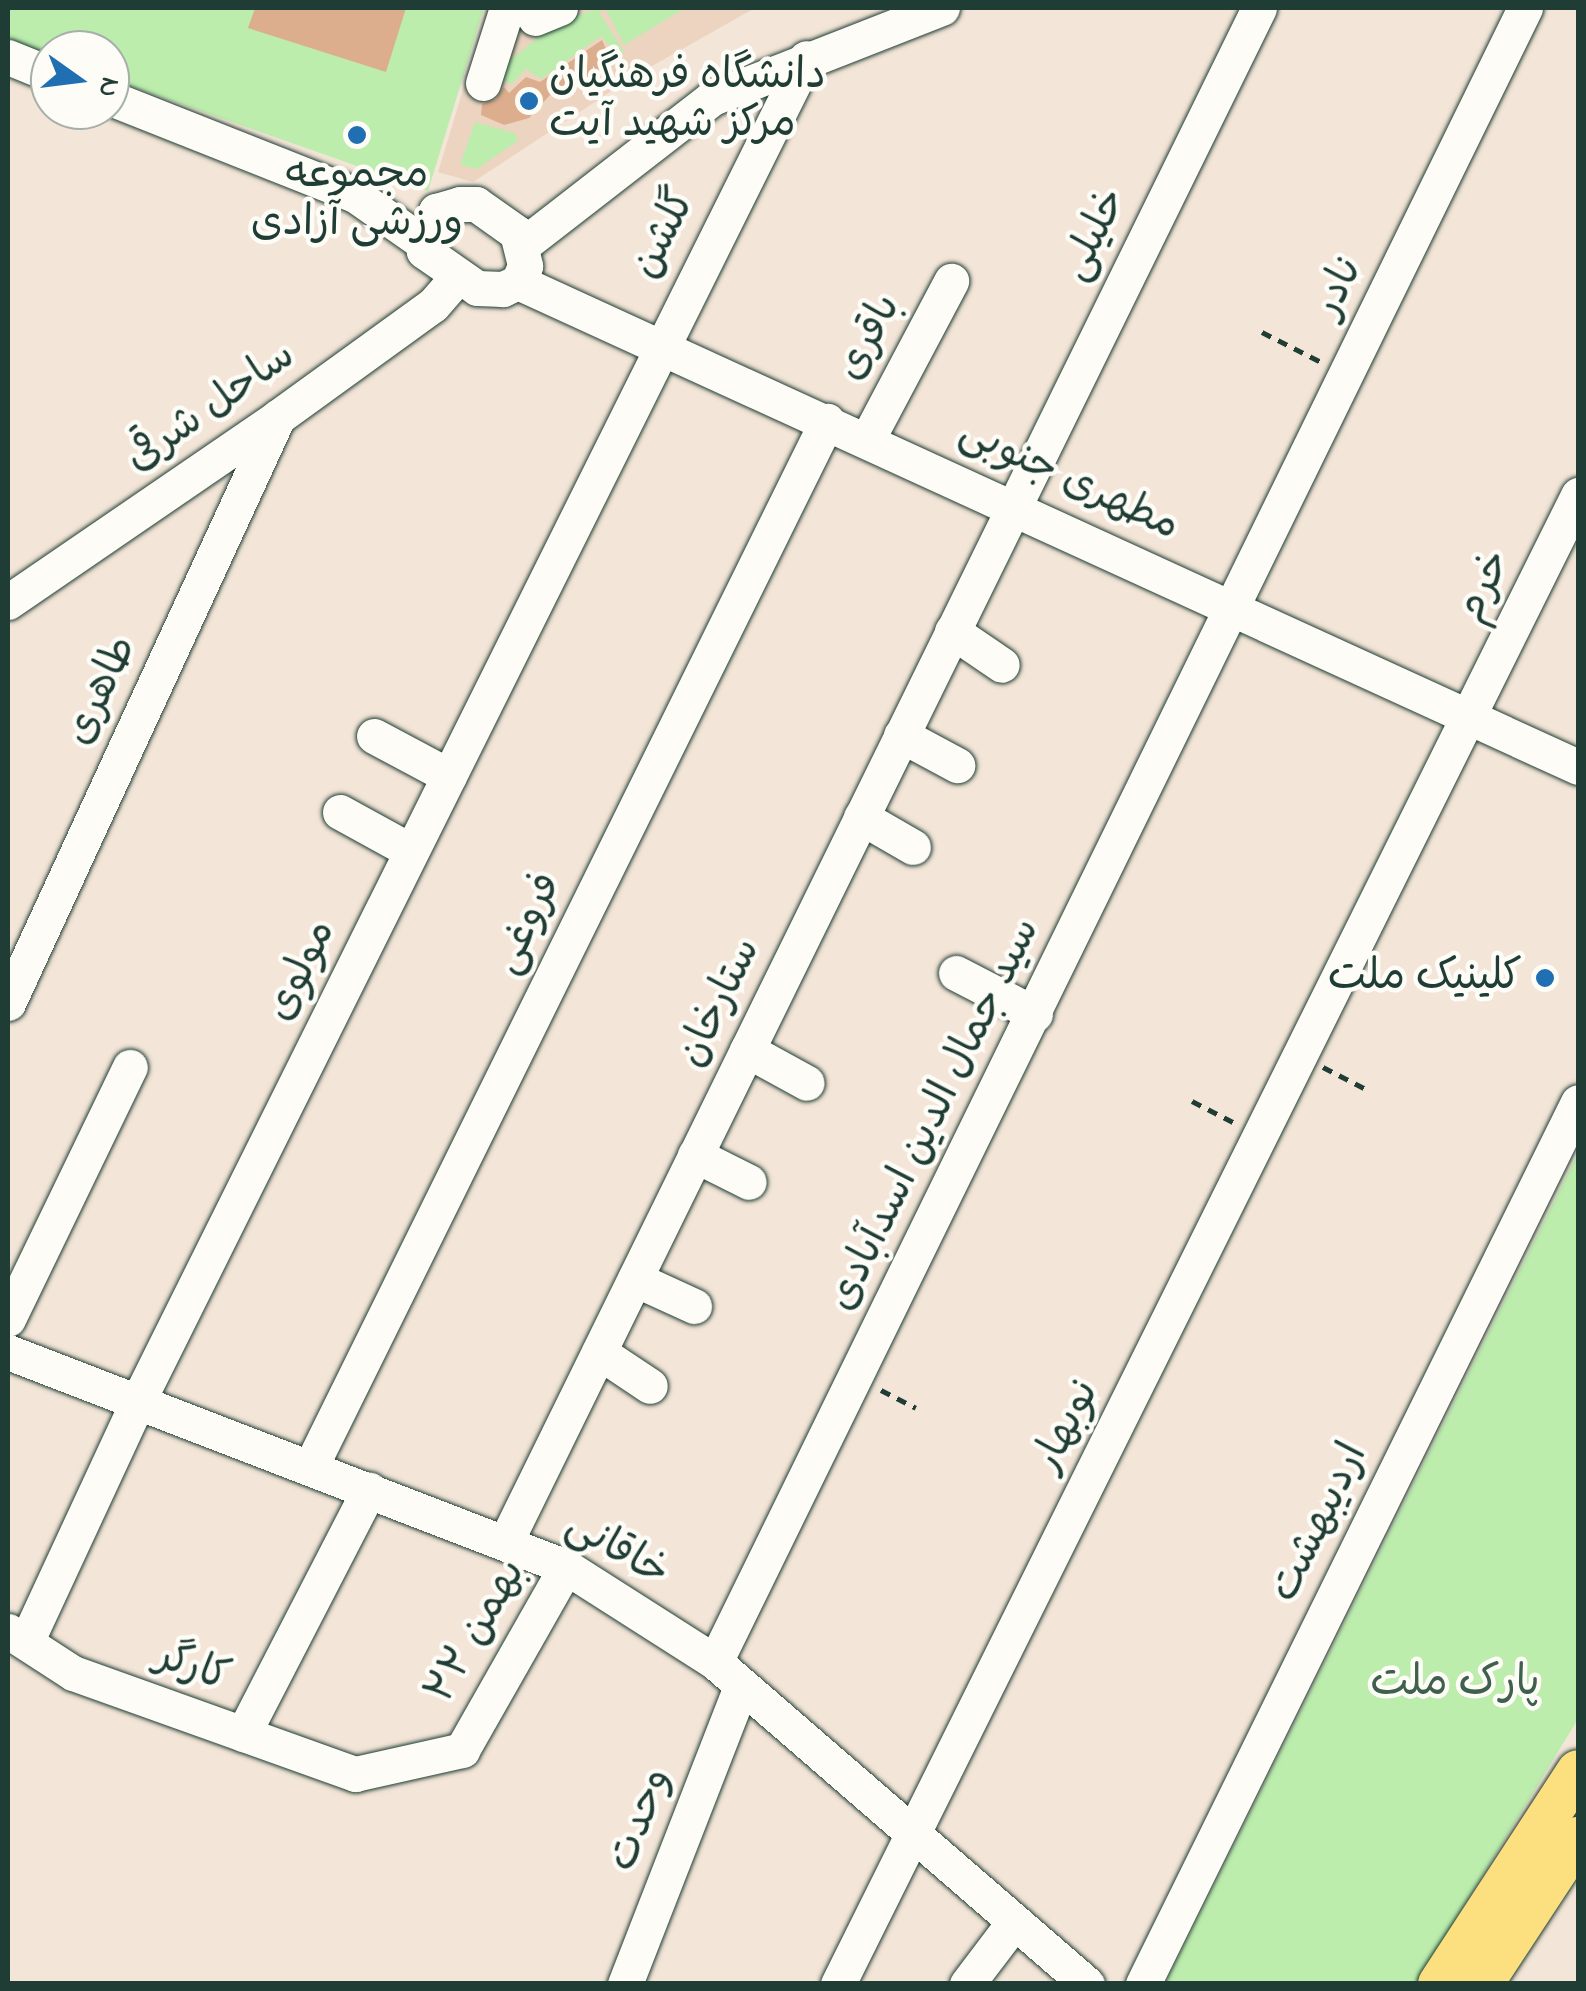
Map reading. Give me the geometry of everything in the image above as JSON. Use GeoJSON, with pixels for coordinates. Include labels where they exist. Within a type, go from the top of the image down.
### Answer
{"type":"FeatureCollection","features":[{"type":"Feature","properties":{"kind":"main road"},"geometry":{"type":"LineString","coordinates":[[1439,1984],[1578,1772]]}},
{"type":"Feature","properties":{"kind":"main road"},"geometry":{"type":"LineString","coordinates":[[1482,1984],[1574,1856]]}},
{"type":"Feature","properties":{"kind":"street"},"geometry":{"type":"LineString","coordinates":[[483,83],[507,8]]}},
{"type":"Feature","properties":{"kind":"street"},"geometry":{"type":"LineString","coordinates":[[538,8],[535,18],[560,8]]}},
{"type":"Feature","properties":{"kind":"street"},"geometry":{"type":"LineString","coordinates":[[524,244],[507,222],[476,204],[436,211],[422,242],[424,251],[457,277],[490,290],[518,282],[524,244],[712,98],[942,8]]}},
{"type":"Feature","properties":{"kind":"street","name":"خلیلی"},"geometry":{"type":"LineString","coordinates":[[1011,503],[1259,8]]}},
{"type":"Feature","properties":{"kind":"street","name":"نادر"},"geometry":{"type":"LineString","coordinates":[[1236,606],[1525,8]]}},
{"type":"Feature","properties":{"kind":"street","name":"گلشن"},"geometry":{"type":"LineString","coordinates":[[658,345],[806,58]]}},
{"type":"Feature","properties":{"kind":"street"},"geometry":{"type":"LineString","coordinates":[[130,106],[355,195],[445,208]]}},
{"type":"Feature","properties":{"kind":"street"},"geometry":{"type":"LineString","coordinates":[[355,195],[422,242]]}},
{"type":"Feature","properties":{"kind":"street","name":"ساحل شرقی"},"geometry":{"type":"LineString","coordinates":[[8,602],[278,418],[433,305],[457,277]]}},
{"type":"Feature","properties":{"kind":"street","name":"باقری"},"geometry":{"type":"LineString","coordinates":[[868,438],[952,281]]}},
{"type":"Feature","properties":{"kind":"street","name":"مطهری جنوبی"},"geometry":{"type":"LineString","coordinates":[[518,282],[1011,503],[1578,767]]}},
{"type":"Feature","properties":{"kind":"street","name":"مولوی"},"geometry":{"type":"LineString","coordinates":[[18,1634],[138,1404],[658,345]]}},
{"type":"Feature","properties":{"kind":"street","name":"طاهری"},"geometry":{"type":"LineString","coordinates":[[8,1003],[278,418]]}},
{"type":"Feature","properties":{"kind":"street","name":"فروغی"},"geometry":{"type":"LineString","coordinates":[[310,1468],[826,421]]}},
{"type":"Feature","properties":{"kind":"street","name":"خرم"},"geometry":{"type":"LineString","coordinates":[[1473,718],[1578,495]]}},
{"type":"Feature","properties":{"kind":"street","name":"ستارخان"},"geometry":{"type":"LineString","coordinates":[[506,1541],[1011,503]]}},
{"type":"Feature","properties":{"kind":"street","name":"سید جمال الدین اسدآبادی"},"geometry":{"type":"LineString","coordinates":[[715,1662],[1236,606]]}},
{"type":"Feature","properties":{"kind":"street"},"geometry":{"type":"LineString","coordinates":[[952,631],[1002,665]]}},
{"type":"Feature","properties":{"kind":"street","name":"نوبهار"},"geometry":{"type":"LineString","coordinates":[[838,1984],[1473,718]]}},
{"type":"Feature","properties":{"kind":"street"},"geometry":{"type":"LineString","coordinates":[[901,735],[958,765]]}},
{"type":"Feature","properties":{"kind":"street"},"geometry":{"type":"LineString","coordinates":[[374,736],[449,776]]}},
{"type":"Feature","properties":{"kind":"street"},"geometry":{"type":"LineString","coordinates":[[340,812],[412,852]]}},
{"type":"Feature","properties":{"kind":"street"},"geometry":{"type":"LineString","coordinates":[[861,817],[913,847]]}},
{"type":"Feature","properties":{"kind":"street"},"geometry":{"type":"LineString","coordinates":[[956,974],[1035,1014]]}},
{"type":"Feature","properties":{"kind":"street"},"geometry":{"type":"LineString","coordinates":[[747,1050],[807,1083]]}},
{"type":"Feature","properties":{"kind":"street"},"geometry":{"type":"LineString","coordinates":[[8,1319],[130,1066]]}},
{"type":"Feature","properties":{"kind":"street","name":"اردیبهشت"},"geometry":{"type":"LineString","coordinates":[[1143,1984],[1578,1102]]}},
{"type":"Feature","properties":{"kind":"street"},"geometry":{"type":"LineString","coordinates":[[695,1155],[750,1182]]}},
{"type":"Feature","properties":{"kind":"street"},"geometry":{"type":"LineString","coordinates":[[635,1279],[694,1306]]}},
{"type":"Feature","properties":{"kind":"street","name":"خاقانی"},"geometry":{"type":"LineString","coordinates":[[8,1352],[566,1566],[715,1662],[912,1837],[1088,1984]]}},
{"type":"Feature","properties":{"kind":"street"},"geometry":{"type":"LineString","coordinates":[[599,1352],[650,1386]]}},
{"type":"Feature","properties":{"kind":"street"},"geometry":{"type":"LineString","coordinates":[[243,1734],[369,1490]]}},
{"type":"Feature","properties":{"kind":"street","name":"۲۲ بهمن"},"geometry":{"type":"LineString","coordinates":[[355,1774],[462,1750],[566,1566]]}},
{"type":"Feature","properties":{"kind":"street","name":"کارگر"},"geometry":{"type":"LineString","coordinates":[[18,1634],[73,1673],[355,1774]]}},
{"type":"Feature","properties":{"kind":"street","name":"وحدت"},"geometry":{"type":"LineString","coordinates":[[625,1984],[740,1688]]}},
{"type":"Feature","properties":{"kind":"street"},"geometry":{"type":"LineString","coordinates":[[967,1984],[1014,1922]]}},
{"type":"Feature","properties":{"kind":"path"},"geometry":{"type":"LineString","coordinates":[[1262,332],[1348,375]]}},
{"type":"Feature","properties":{"kind":"path"},"geometry":{"type":"LineString","coordinates":[[1303,1057],[1364,1088]]}},
{"type":"Feature","properties":{"kind":"path"},"geometry":{"type":"LineString","coordinates":[[1192,1101],[1263,1137]]}},
{"type":"Feature","properties":{"kind":"path"},"geometry":{"type":"LineString","coordinates":[[856,1377],[916,1408]]}},
{"type":"Feature","properties":{"kind":"shaded area","name":"دانشگاه فرهنگیان مرکز شهید آیت"},"geometry":{"type":"Polygon","coordinates":[[[488,8],[755,8],[636,75],[473,182],[438,172],[488,8]]]}},
{"type":"Feature","properties":{"kind":"green space","name":"مجموعه ورزشی آزادی"},"geometry":{"type":"Polygon","coordinates":[[[8,8],[484,8],[428,191],[130,86],[130,30],[30,30],[30,51],[8,43],[8,8]]]}},
{"type":"Feature","properties":{"kind":"green space"},"geometry":{"type":"Polygon","coordinates":[[[597,8],[624,52],[619,57],[601,36],[541,79],[526,69],[512,84],[501,79],[509,61],[552,26],[597,8]]]}},
{"type":"Feature","properties":{"kind":"green space"},"geometry":{"type":"Polygon","coordinates":[[[605,8],[685,8],[624,45],[605,8]]]}},
{"type":"Feature","properties":{"kind":"green space"},"geometry":{"type":"Polygon","coordinates":[[[475,122],[514,133],[519,140],[477,169],[460,165],[475,122]]]}},
{"type":"Feature","properties":{"kind":"green space","name":"پارک ملت"},"geometry":{"type":"Polygon","coordinates":[[[1578,1153],[1578,1719],[1417,1983],[1165,1984],[1578,1153]]]}},
{"type":"Feature","properties":{"kind":"building"},"geometry":{"type":"Polygon","coordinates":[[[255,8],[406,8],[386,72],[248,28],[255,8]]]}},
{"type":"Feature","properties":{"kind":"building"},"geometry":{"type":"Polygon","coordinates":[[[602,40],[612,62],[563,97],[550,95],[529,118],[504,125],[481,115],[482,104],[496,99],[504,87],[509,93],[526,77],[540,82],[602,40]]]}},
{"type":"Feature","properties":{"kind":"place","name":"دانشگاه فرهنگیان مرکز شهید آیت"},"geometry":{"type":"Point","coordinates":[529,101]}},
{"type":"Feature","properties":{"kind":"place","name":"مجموعه ورزشی آزادی"},"geometry":{"type":"Point","coordinates":[357,135]}},
{"type":"Feature","properties":{"kind":"place","name":"کلینیک ملت"},"geometry":{"type":"Point","coordinates":[1545,978]}}]}
